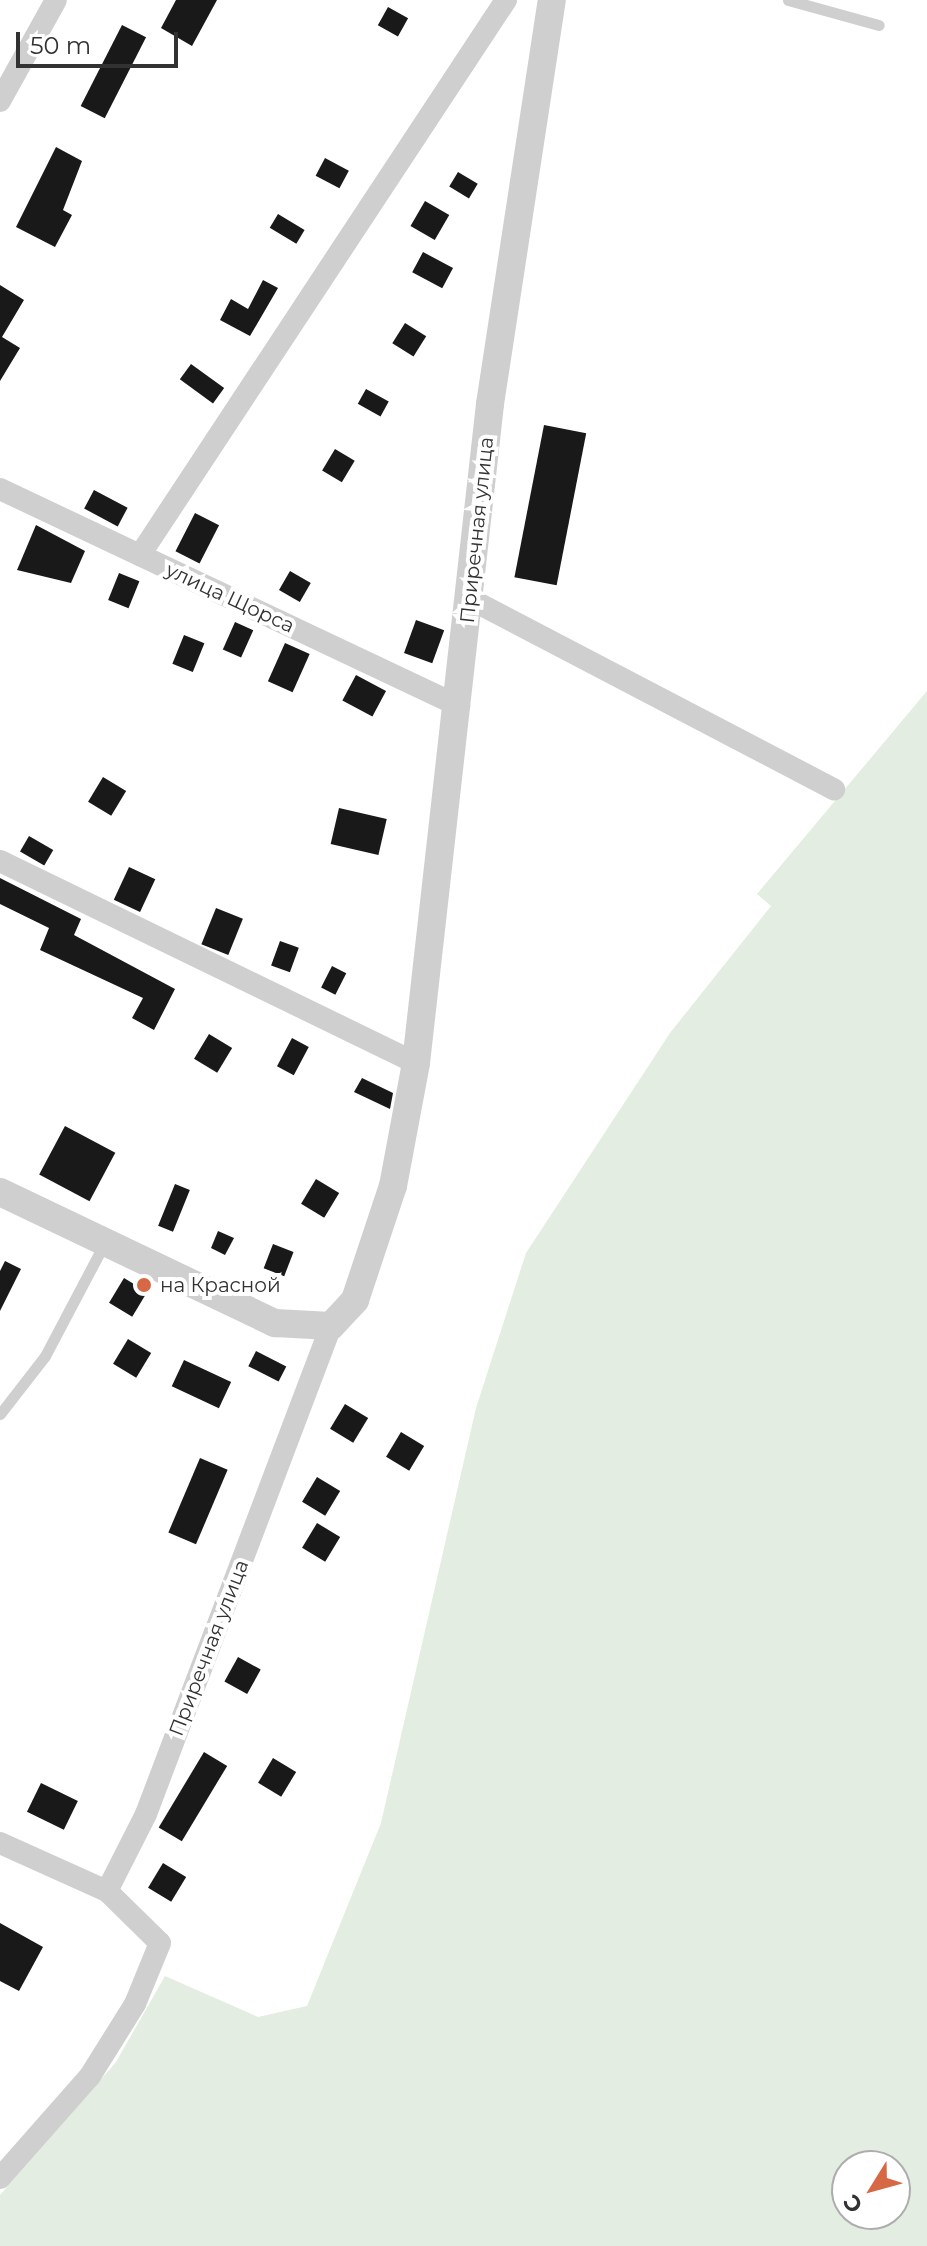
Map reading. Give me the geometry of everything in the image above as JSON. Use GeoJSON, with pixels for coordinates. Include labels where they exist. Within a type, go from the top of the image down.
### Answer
{"type":"FeatureCollection","features":[{"type":"Feature","properties":{"kind":"street"},"geometry":{"type":"LineString","coordinates":[[0,101],[56,0]]}},
{"type":"Feature","properties":{"kind":"street"},"geometry":{"type":"LineString","coordinates":[[140,555],[506,0]]}},
{"type":"Feature","properties":{"kind":"street","name":"Приречная улица"},"geometry":{"type":"LineString","coordinates":[[107,1891],[146,1814],[331,1326],[355,1300],[393,1186],[416,1063],[459,706],[490,404],[552,0]]}},
{"type":"Feature","properties":{"kind":"street","name":"улица Щорса"},"geometry":{"type":"LineString","coordinates":[[0,489],[459,706]]}},
{"type":"Feature","properties":{"kind":"street"},"geometry":{"type":"LineString","coordinates":[[470,599],[834,789]]}},
{"type":"Feature","properties":{"kind":"street"},"geometry":{"type":"LineString","coordinates":[[0,861],[416,1063]]}},
{"type":"Feature","properties":{"kind":"street"},"geometry":{"type":"LineString","coordinates":[[0,1192],[107,1240],[275,1323],[331,1326]]}},
{"type":"Feature","properties":{"kind":"street"},"geometry":{"type":"LineString","coordinates":[[0,1843],[107,1891],[160,1943],[135,2004],[90,2076],[0,2178]]}},
{"type":"Feature","properties":{"kind":"lane"},"geometry":{"type":"LineString","coordinates":[[788,0],[879,25]]}},
{"type":"Feature","properties":{"kind":"lane"},"geometry":{"type":"LineString","coordinates":[[0,1414],[45,1356],[107,1240]]}},
{"type":"Feature","properties":{"kind":"shaded area"},"geometry":{"type":"Polygon","coordinates":[[[927,691],[927,2246],[0,2246],[0,2195],[116,2062],[165,1976],[258,2017],[307,2006],[381,1823],[476,1408],[526,1253],[670,1033],[771,906],[757,894],[927,691]]]}},
{"type":"Feature","properties":{"kind":"building"},"geometry":{"type":"Polygon","coordinates":[[[176,0],[217,0],[192,46],[161,28],[176,0]]]}},
{"type":"Feature","properties":{"kind":"building"},"geometry":{"type":"Polygon","coordinates":[[[388,7],[408,18],[398,37],[378,25],[388,7]]]}},
{"type":"Feature","properties":{"kind":"building"},"geometry":{"type":"Polygon","coordinates":[[[122,25],[146,37],[105,118],[81,106],[122,25]]]}},
{"type":"Feature","properties":{"kind":"building"},"geometry":{"type":"Polygon","coordinates":[[[56,147],[82,161],[63,210],[72,215],[55,247],[16,227],[56,147]]]}},
{"type":"Feature","properties":{"kind":"building"},"geometry":{"type":"Polygon","coordinates":[[[325,158],[349,171],[339,188],[316,176],[325,158]]]}},
{"type":"Feature","properties":{"kind":"building"},"geometry":{"type":"Polygon","coordinates":[[[458,172],[478,184],[469,198],[449,187],[458,172]]]}},
{"type":"Feature","properties":{"kind":"building"},"geometry":{"type":"Polygon","coordinates":[[[425,201],[449,215],[435,240],[410,226],[425,201]]]}},
{"type":"Feature","properties":{"kind":"building"},"geometry":{"type":"Polygon","coordinates":[[[278,214],[305,230],[296,244],[270,228],[278,214]]]}},
{"type":"Feature","properties":{"kind":"building"},"geometry":{"type":"Polygon","coordinates":[[[423,252],[453,268],[442,288],[412,272],[423,252]]]}},
{"type":"Feature","properties":{"kind":"building"},"geometry":{"type":"Polygon","coordinates":[[[263,280],[278,288],[250,336],[220,320],[231,299],[248,309],[263,280]]]}},
{"type":"Feature","properties":{"kind":"building"},"geometry":{"type":"Polygon","coordinates":[[[0,285],[24,300],[2,337],[20,348],[0,381],[0,285]]]}},
{"type":"Feature","properties":{"kind":"building"},"geometry":{"type":"Polygon","coordinates":[[[405,323],[426,336],[413,357],[392,343],[405,323]]]}},
{"type":"Feature","properties":{"kind":"building"},"geometry":{"type":"Polygon","coordinates":[[[191,364],[224,388],[213,403],[180,379],[191,364]]]}},
{"type":"Feature","properties":{"kind":"building"},"geometry":{"type":"Polygon","coordinates":[[[366,389],[389,402],[380,416],[358,404],[366,389]]]}},
{"type":"Feature","properties":{"kind":"building"},"geometry":{"type":"Polygon","coordinates":[[[544,425],[586,433],[557,585],[514,577],[544,425]]]}},
{"type":"Feature","properties":{"kind":"building"},"geometry":{"type":"Polygon","coordinates":[[[335,449],[355,461],[342,482],[322,470],[335,449]]]}},
{"type":"Feature","properties":{"kind":"building"},"geometry":{"type":"Polygon","coordinates":[[[94,490],[128,508],[118,526],[84,509],[94,490]]]}},
{"type":"Feature","properties":{"kind":"building"},"geometry":{"type":"Polygon","coordinates":[[[195,513],[219,525],[200,564],[175,551],[195,513]]]}},
{"type":"Feature","properties":{"kind":"building"},"geometry":{"type":"Polygon","coordinates":[[[36,525],[85,551],[71,583],[17,570],[36,525]]]}},
{"type":"Feature","properties":{"kind":"building"},"geometry":{"type":"Polygon","coordinates":[[[290,571],[311,583],[300,602],[279,590],[290,571]]]}},
{"type":"Feature","properties":{"kind":"building"},"geometry":{"type":"Polygon","coordinates":[[[119,573],[139,581],[129,608],[108,600],[119,573]]]}},
{"type":"Feature","properties":{"kind":"building"},"geometry":{"type":"Polygon","coordinates":[[[416,620],[444,630],[432,663],[404,653],[416,620]]]}},
{"type":"Feature","properties":{"kind":"building"},"geometry":{"type":"Polygon","coordinates":[[[235,622],[253,630],[241,658],[223,649],[235,622]]]}},
{"type":"Feature","properties":{"kind":"building"},"geometry":{"type":"Polygon","coordinates":[[[184,635],[204,643],[193,672],[172,664],[184,635]]]}},
{"type":"Feature","properties":{"kind":"building"},"geometry":{"type":"Polygon","coordinates":[[[285,643],[310,654],[293,692],[268,681],[285,643]]]}},
{"type":"Feature","properties":{"kind":"building"},"geometry":{"type":"Polygon","coordinates":[[[356,675],[386,691],[372,717],[342,701],[356,675]]]}},
{"type":"Feature","properties":{"kind":"building"},"geometry":{"type":"Polygon","coordinates":[[[103,777],[126,791],[111,816],[88,802],[103,777]]]}},
{"type":"Feature","properties":{"kind":"building"},"geometry":{"type":"Polygon","coordinates":[[[339,808],[387,819],[378,855],[331,844],[339,808]]]}},
{"type":"Feature","properties":{"kind":"building"},"geometry":{"type":"Polygon","coordinates":[[[29,836],[53,850],[44,866],[20,852],[29,836]]]}},
{"type":"Feature","properties":{"kind":"building"},"geometry":{"type":"Polygon","coordinates":[[[129,867],[155,879],[140,912],[114,900],[129,867]]]}},
{"type":"Feature","properties":{"kind":"building"},"geometry":{"type":"Polygon","coordinates":[[[0,878],[81,919],[74,935],[175,989],[154,1030],[132,1018],[143,998],[40,950],[49,928],[0,904],[0,878]]]}},
{"type":"Feature","properties":{"kind":"building"},"geometry":{"type":"Polygon","coordinates":[[[216,908],[243,919],[228,955],[201,944],[216,908]]]}},
{"type":"Feature","properties":{"kind":"building"},"geometry":{"type":"Polygon","coordinates":[[[280,941],[299,948],[290,972],[271,965],[280,941]]]}},
{"type":"Feature","properties":{"kind":"building"},"geometry":{"type":"Polygon","coordinates":[[[332,966],[346,973],[335,995],[321,987],[332,966]]]}},
{"type":"Feature","properties":{"kind":"building"},"geometry":{"type":"Polygon","coordinates":[[[209,1034],[232,1048],[217,1073],[194,1059],[209,1034]]]}},
{"type":"Feature","properties":{"kind":"building"},"geometry":{"type":"Polygon","coordinates":[[[292,1038],[309,1047],[294,1075],[277,1066],[292,1038]]]}},
{"type":"Feature","properties":{"kind":"building"},"geometry":{"type":"Polygon","coordinates":[[[362,1078],[393,1093],[390,1109],[354,1092],[362,1078]]]}},
{"type":"Feature","properties":{"kind":"building"},"geometry":{"type":"Polygon","coordinates":[[[65,1126],[115,1153],[90,1201],[39,1175],[65,1126]]]}},
{"type":"Feature","properties":{"kind":"building"},"geometry":{"type":"Polygon","coordinates":[[[316,1179],[339,1193],[324,1218],[301,1204],[316,1179]]]}},
{"type":"Feature","properties":{"kind":"building"},"geometry":{"type":"Polygon","coordinates":[[[175,1184],[190,1190],[173,1232],[158,1226],[175,1184]]]}},
{"type":"Feature","properties":{"kind":"building"},"geometry":{"type":"Polygon","coordinates":[[[218,1231],[234,1238],[225,1255],[211,1248],[218,1231]]]}},
{"type":"Feature","properties":{"kind":"building"},"geometry":{"type":"Polygon","coordinates":[[[273,1244],[294,1252],[284,1276],[264,1268],[273,1244]]]}},
{"type":"Feature","properties":{"kind":"building"},"geometry":{"type":"Polygon","coordinates":[[[5,1261],[21,1269],[0,1311],[0,1271],[5,1261]]]}},
{"type":"Feature","properties":{"kind":"building"},"geometry":{"type":"Polygon","coordinates":[[[124,1278],[147,1292],[132,1317],[109,1303],[124,1278]]]}},
{"type":"Feature","properties":{"kind":"building"},"geometry":{"type":"Polygon","coordinates":[[[128,1339],[151,1353],[136,1378],[113,1364],[128,1339]]]}},
{"type":"Feature","properties":{"kind":"building"},"geometry":{"type":"Polygon","coordinates":[[[256,1351],[286,1366],[279,1382],[248,1366],[256,1351]]]}},
{"type":"Feature","properties":{"kind":"building"},"geometry":{"type":"Polygon","coordinates":[[[184,1360],[231,1382],[219,1408],[172,1386],[184,1360]]]}},
{"type":"Feature","properties":{"kind":"building"},"geometry":{"type":"Polygon","coordinates":[[[345,1404],[368,1418],[353,1443],[330,1429],[345,1404]]]}},
{"type":"Feature","properties":{"kind":"building"},"geometry":{"type":"Polygon","coordinates":[[[401,1432],[424,1446],[409,1471],[386,1457],[401,1432]]]}},
{"type":"Feature","properties":{"kind":"building"},"geometry":{"type":"Polygon","coordinates":[[[200,1458],[228,1470],[196,1544],[168,1533],[200,1458]]]}},
{"type":"Feature","properties":{"kind":"building"},"geometry":{"type":"Polygon","coordinates":[[[317,1477],[340,1491],[325,1516],[302,1502],[317,1477]]]}},
{"type":"Feature","properties":{"kind":"building"},"geometry":{"type":"Polygon","coordinates":[[[317,1523],[340,1537],[325,1562],[302,1548],[317,1523]]]}},
{"type":"Feature","properties":{"kind":"building"},"geometry":{"type":"Polygon","coordinates":[[[238,1657],[261,1670],[247,1694],[224,1681],[238,1657]]]}},
{"type":"Feature","properties":{"kind":"building"},"geometry":{"type":"Polygon","coordinates":[[[204,1752],[227,1766],[182,1841],[159,1827],[204,1752]]]}},
{"type":"Feature","properties":{"kind":"building"},"geometry":{"type":"Polygon","coordinates":[[[273,1758],[296,1772],[281,1797],[258,1783],[273,1758]]]}},
{"type":"Feature","properties":{"kind":"building"},"geometry":{"type":"Polygon","coordinates":[[[41,1783],[78,1801],[64,1830],[27,1812],[41,1783]]]}},
{"type":"Feature","properties":{"kind":"building"},"geometry":{"type":"Polygon","coordinates":[[[163,1863],[186,1877],[171,1902],[148,1888],[163,1863]]]}},
{"type":"Feature","properties":{"kind":"building"},"geometry":{"type":"Polygon","coordinates":[[[0,1923],[43,1947],[19,1991],[0,1981],[0,1923]]]}},
{"type":"Feature","properties":{"kind":"place","name":"на Красной"},"geometry":{"type":"Point","coordinates":[144,1285]}}]}
